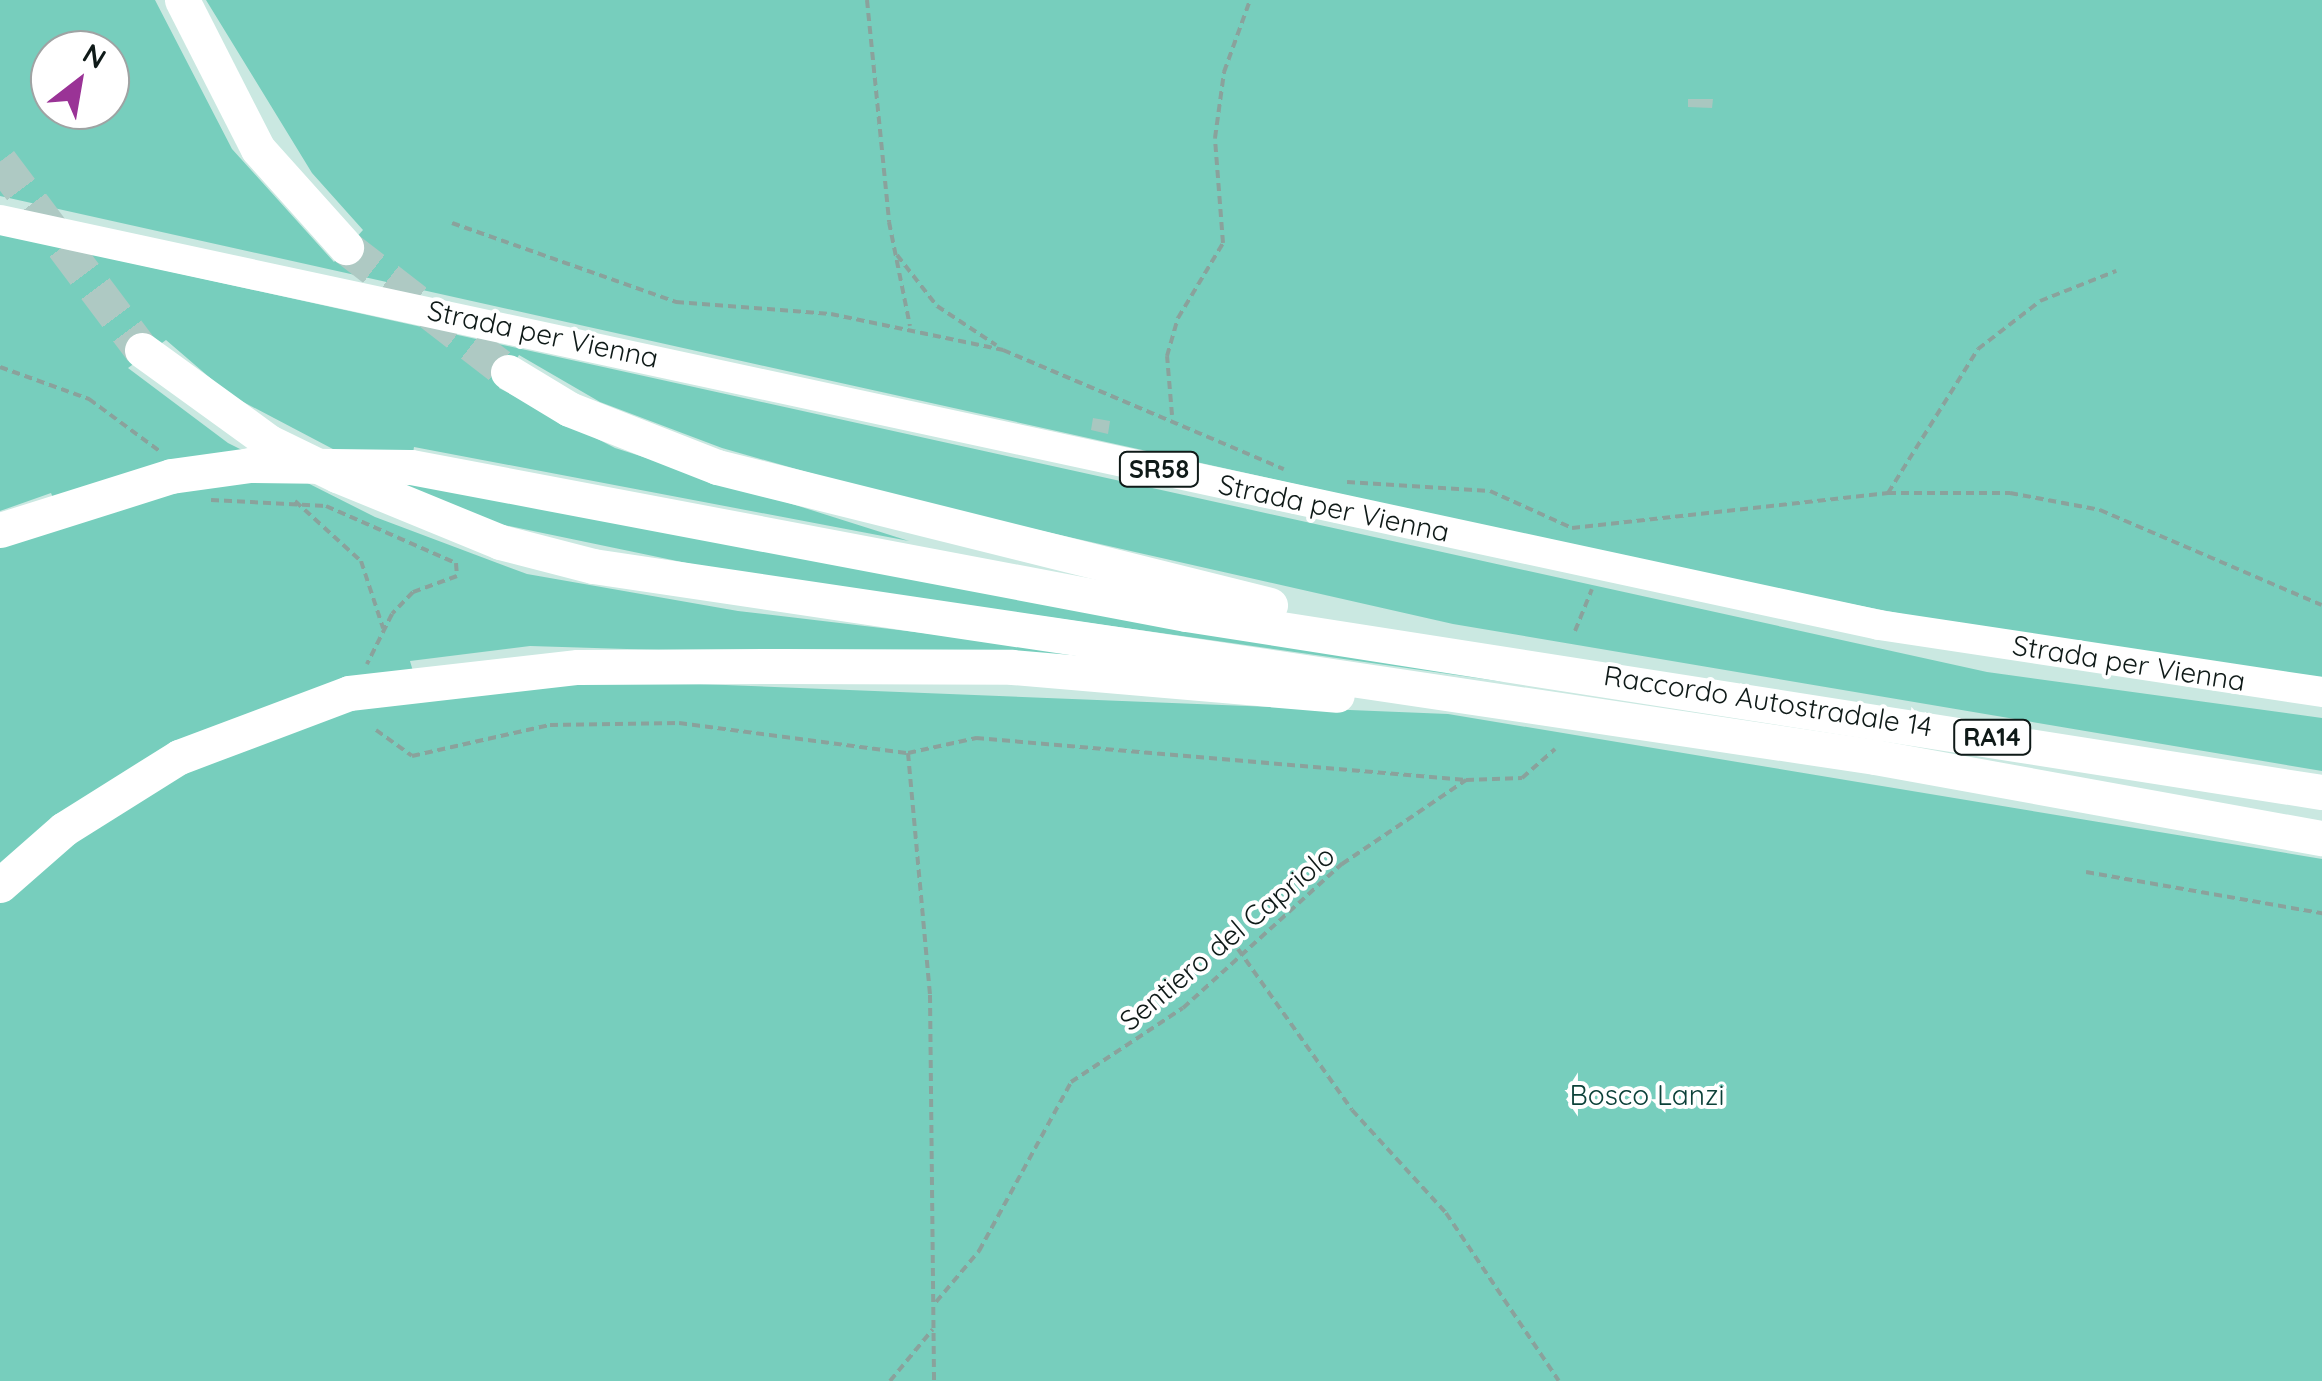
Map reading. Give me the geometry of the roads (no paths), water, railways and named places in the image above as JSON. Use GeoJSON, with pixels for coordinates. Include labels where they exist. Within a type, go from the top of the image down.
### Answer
{"type":"FeatureCollection","features":[{"type":"Feature","properties":{"kind":"highway"},"geometry":{"type":"LineString","coordinates":[[182,0],[258,149],[346,247]]}},
{"type":"Feature","properties":{"kind":"highway"},"geometry":{"type":"LineString","coordinates":[[142,350],[270,442],[413,509],[537,552],[699,585],[919,609],[1508,700]]}},
{"type":"Feature","properties":{"kind":"highway"},"geometry":{"type":"LineString","coordinates":[[508,372],[639,440],[800,492],[1466,652]]}},
{"type":"Feature","properties":{"kind":"highway"},"geometry":{"type":"LineString","coordinates":[[0,530],[57,508],[250,465],[411,467],[1186,614],[1466,652]]}},
{"type":"Feature","properties":{"kind":"highway","name":"Raccordo Autostradale 14"},"geometry":{"type":"LineString","coordinates":[[1466,652],[2322,792]]}},
{"type":"Feature","properties":{"kind":"highway"},"geometry":{"type":"LineString","coordinates":[[0,885],[64,829],[179,757],[349,694],[417,684],[578,667],[1012,666],[1451,706],[1508,700]]}},
{"type":"Feature","properties":{"kind":"highway","name":"Raccordo Autostradale 14"},"geometry":{"type":"LineString","coordinates":[[1508,700],[1812,748],[2322,838]]}},
{"type":"Feature","properties":{"kind":"main road","name":"Strada per Vienna"},"geometry":{"type":"LineString","coordinates":[[0,220],[1879,625],[2322,692]]}},
{"type":"Feature","properties":{"kind":"tunnel"},"geometry":{"type":"LineString","coordinates":[[0,161],[142,350]]}},
{"type":"Feature","properties":{"kind":"tunnel"},"geometry":{"type":"LineString","coordinates":[[346,247],[508,372]]}},
{"type":"Feature","properties":{"kind":"park label","name":"Bosco Lanzi"},"geometry":{"type":"Point","coordinates":[1647,1095]}}]}
